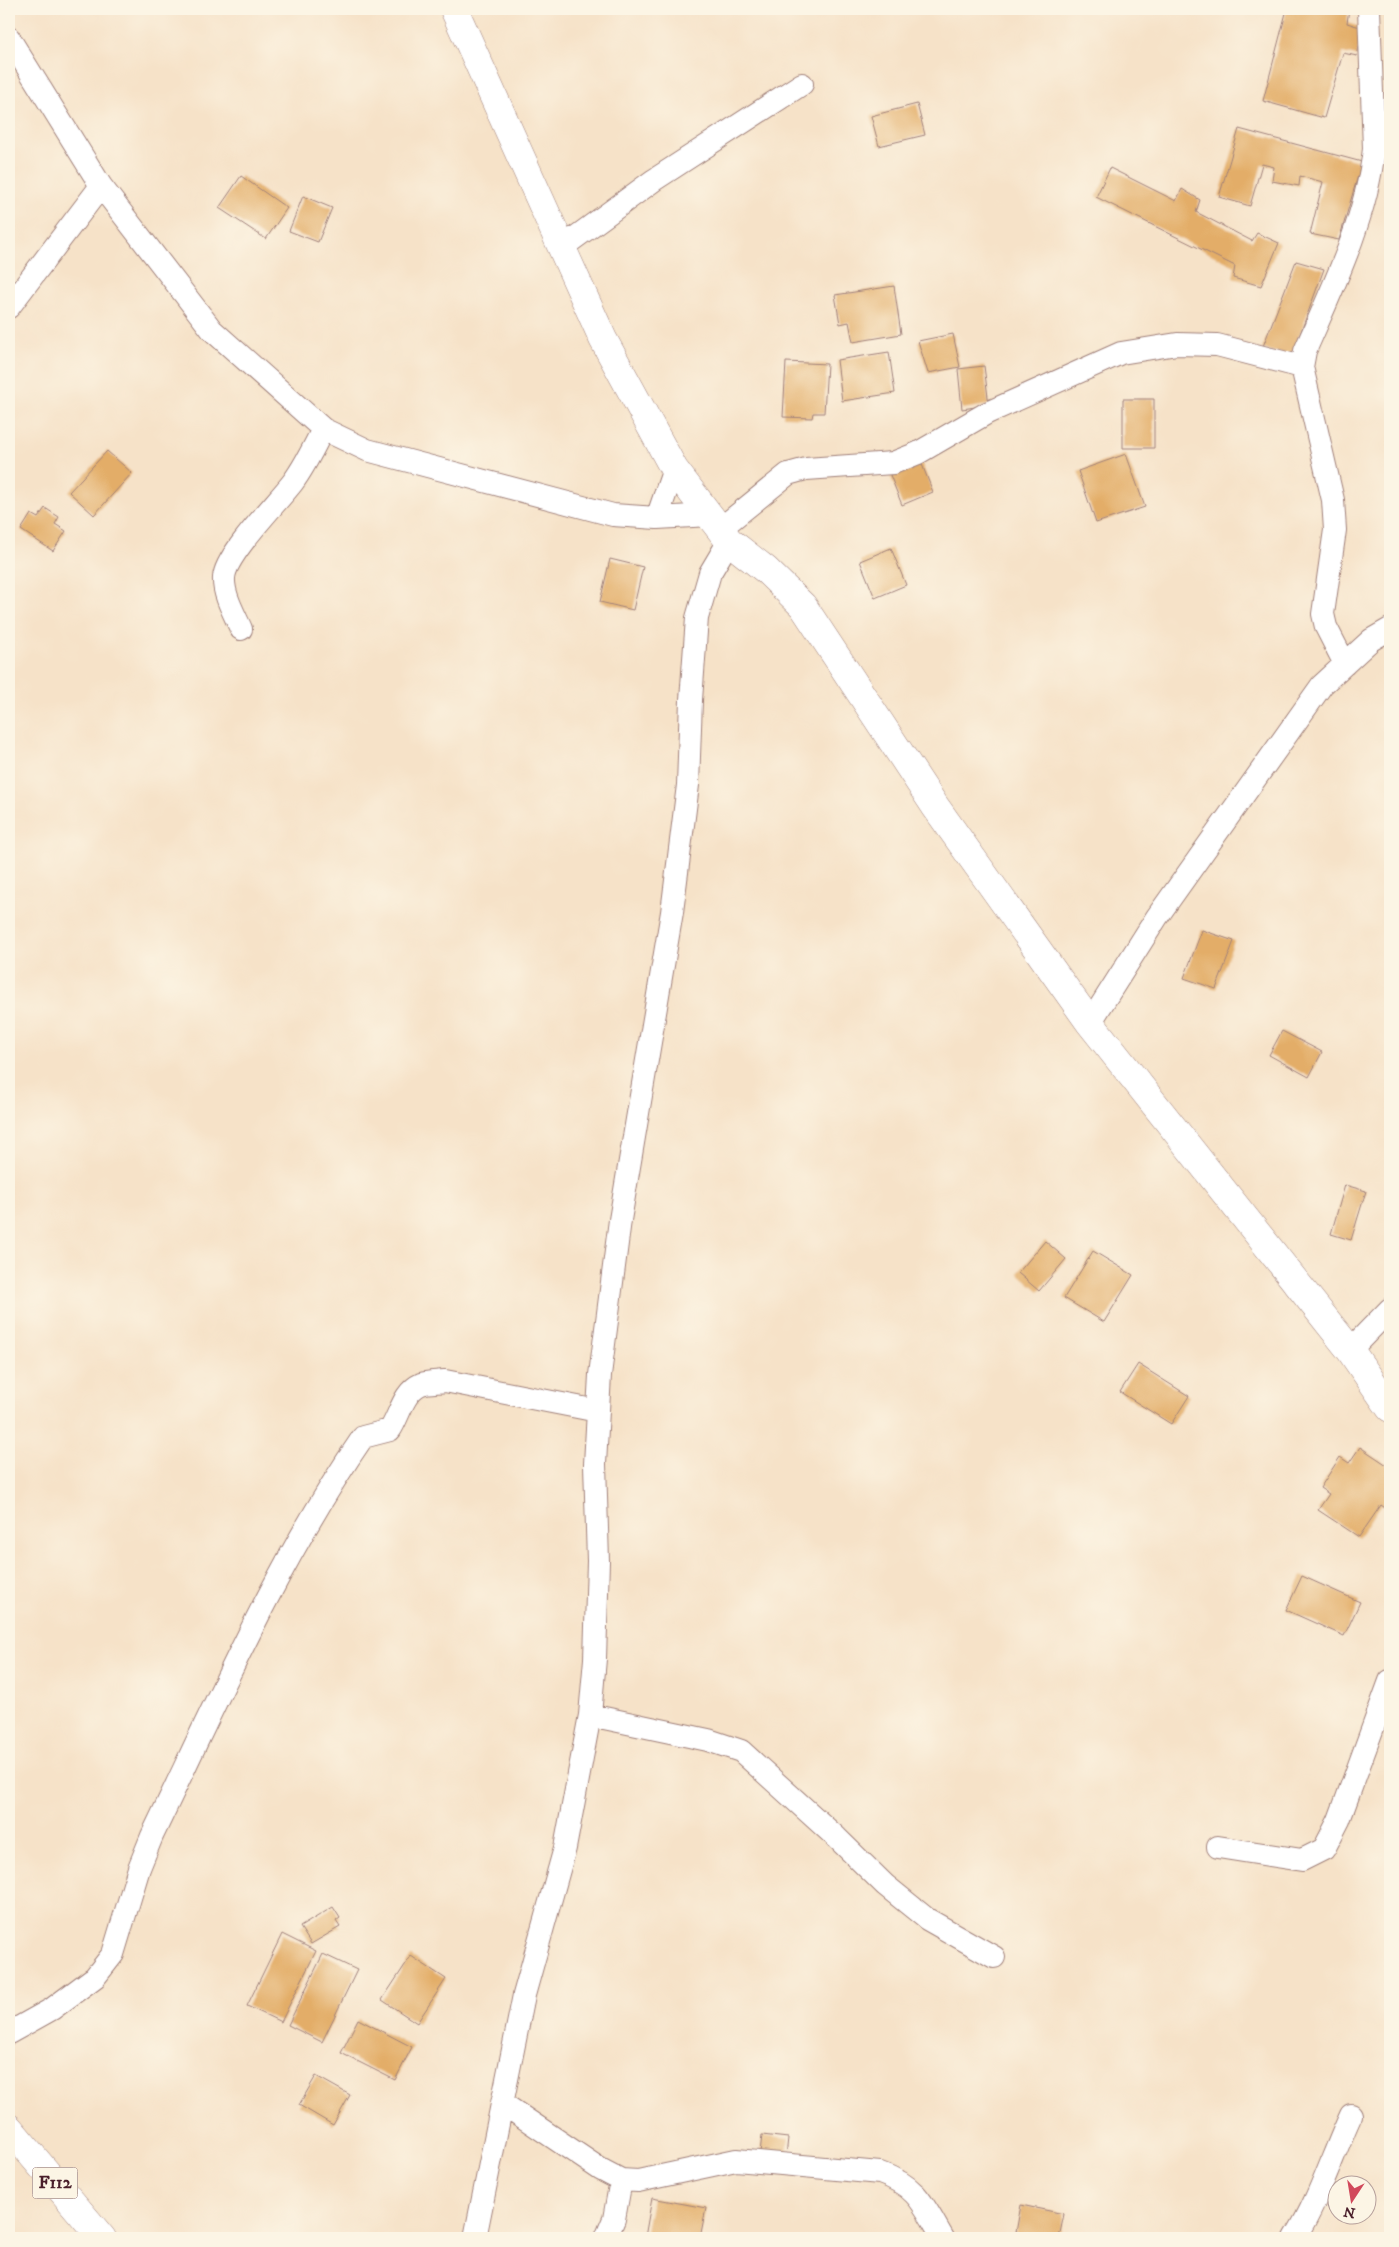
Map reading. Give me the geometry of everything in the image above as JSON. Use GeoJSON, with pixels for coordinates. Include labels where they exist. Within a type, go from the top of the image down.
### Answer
{"type":"FeatureCollection","features":[{"type":"Feature","properties":{"kind":"street"},"geometry":{"type":"LineString","coordinates":[[454,9],[602,339],[674,468],[720,528],[803,606],[935,806],[1090,1023],[1350,1350],[1390,1408]]}},
{"type":"Feature","properties":{"kind":"street"},"geometry":{"type":"LineString","coordinates":[[1345,664],[1326,627],[1323,614],[1335,530],[1333,500],[1302,367],[1305,352],[1348,252],[1372,166],[1374,149],[1369,9]]}},
{"type":"Feature","properties":{"kind":"street"},"geometry":{"type":"LineString","coordinates":[[9,38],[101,186],[212,330],[282,390],[307,417],[323,429],[367,450],[613,515],[657,518],[720,528]]}},
{"type":"Feature","properties":{"kind":"street"},"geometry":{"type":"LineString","coordinates":[[561,248],[654,180],[802,84]]}},
{"type":"Feature","properties":{"kind":"street"},"geometry":{"type":"LineString","coordinates":[[9,307],[101,186]]}},
{"type":"Feature","properties":{"kind":"street"},"geometry":{"type":"LineString","coordinates":[[475,2238],[524,1995],[564,1848],[590,1715],[595,1659],[598,1561],[595,1464],[600,1375],[620,1220],[672,912],[688,785],[691,700],[698,618],[720,528],[788,474],[806,469],[894,463],[918,453],[987,413],[1121,353],[1177,344],[1217,345],[1302,367]]}},
{"type":"Feature","properties":{"kind":"street"},"geometry":{"type":"LineString","coordinates":[[241,629],[228,597],[224,578],[228,564],[293,482],[323,429]]}},
{"type":"Feature","properties":{"kind":"street"},"geometry":{"type":"LineString","coordinates":[[657,518],[674,468]]}},
{"type":"Feature","properties":{"kind":"street"},"geometry":{"type":"LineString","coordinates":[[1090,1023],[1162,909],[1322,685],[1372,640],[1390,629]]}},
{"type":"Feature","properties":{"kind":"street"},"geometry":{"type":"LineString","coordinates":[[1350,1350],[1390,1309]]}},
{"type":"Feature","properties":{"kind":"street"},"geometry":{"type":"LineString","coordinates":[[9,2033],[52,2009],[95,1977],[113,1954],[139,1868],[152,1836],[259,1610],[305,1527],[363,1437],[390,1430],[397,1420],[406,1396],[421,1384],[445,1381],[598,1411]]}},
{"type":"Feature","properties":{"kind":"street"},"geometry":{"type":"LineString","coordinates":[[1218,1847],[1302,1860],[1324,1849],[1339,1820],[1390,1681]]}},
{"type":"Feature","properties":{"kind":"street"},"geometry":{"type":"LineString","coordinates":[[590,1715],[708,1740],[741,1751],[837,1838],[885,1885],[928,1919],[994,1957]]}},
{"type":"Feature","properties":{"kind":"street"},"geometry":{"type":"LineString","coordinates":[[502,2103],[621,2180],[638,2181],[736,2160],[880,2173],[899,2180],[920,2197],[943,2238]]}},
{"type":"Feature","properties":{"kind":"street"},"geometry":{"type":"LineString","coordinates":[[1296,2238],[1311,2213],[1329,2164],[1351,2115]]}},
{"type":"Feature","properties":{"kind":"street","name":"F112"},"geometry":{"type":"LineString","coordinates":[[9,2128],[102,2238]]}},
{"type":"Feature","properties":{"kind":"street"},"geometry":{"type":"LineString","coordinates":[[606,2238],[614,2220],[621,2180]]}},
{"type":"Feature","properties":{"kind":"building"},"geometry":{"type":"Polygon","coordinates":[[[1287,9],[1349,9],[1347,23],[1363,28],[1357,56],[1343,53],[1324,118],[1263,101],[1287,9]]]}},
{"type":"Feature","properties":{"kind":"building"},"geometry":{"type":"Polygon","coordinates":[[[917,104],[925,135],[879,146],[871,116],[917,104]]]}},
{"type":"Feature","properties":{"kind":"building"},"geometry":{"type":"Polygon","coordinates":[[[1239,129],[1362,162],[1339,240],[1310,234],[1323,182],[1300,176],[1299,186],[1272,181],[1274,167],[1262,164],[1250,206],[1219,197],[1239,129]]]}},
{"type":"Feature","properties":{"kind":"building"},"geometry":{"type":"Polygon","coordinates":[[[1110,168],[1176,201],[1182,189],[1200,200],[1196,212],[1252,241],[1257,233],[1279,243],[1261,286],[1233,278],[1235,266],[1096,197],[1110,168]]]}},
{"type":"Feature","properties":{"kind":"building"},"geometry":{"type":"Polygon","coordinates":[[[241,176],[287,208],[266,239],[219,208],[241,176]]]}},
{"type":"Feature","properties":{"kind":"building"},"geometry":{"type":"Polygon","coordinates":[[[303,196],[332,208],[318,242],[289,231],[303,196]]]}},
{"type":"Feature","properties":{"kind":"building"},"geometry":{"type":"Polygon","coordinates":[[[1296,261],[1324,269],[1292,356],[1262,349],[1296,261]]]}},
{"type":"Feature","properties":{"kind":"building"},"geometry":{"type":"Polygon","coordinates":[[[894,286],[901,334],[853,342],[849,322],[840,324],[835,295],[894,286]]]}},
{"type":"Feature","properties":{"kind":"building"},"geometry":{"type":"Polygon","coordinates":[[[953,334],[960,367],[928,373],[918,341],[953,334]]]}},
{"type":"Feature","properties":{"kind":"building"},"geometry":{"type":"Polygon","coordinates":[[[889,352],[895,393],[842,401],[837,360],[889,352]]]}},
{"type":"Feature","properties":{"kind":"building"},"geometry":{"type":"Polygon","coordinates":[[[786,362],[827,364],[824,413],[813,413],[812,418],[783,417],[786,362]]]}},
{"type":"Feature","properties":{"kind":"building"},"geometry":{"type":"Polygon","coordinates":[[[984,366],[989,405],[962,409],[958,369],[984,366]]]}},
{"type":"Feature","properties":{"kind":"building"},"geometry":{"type":"Polygon","coordinates":[[[1123,399],[1154,399],[1154,448],[1123,448],[1123,399]]]}},
{"type":"Feature","properties":{"kind":"building"},"geometry":{"type":"Polygon","coordinates":[[[107,451],[132,473],[94,515],[69,492],[107,451]]]}},
{"type":"Feature","properties":{"kind":"building"},"geometry":{"type":"Polygon","coordinates":[[[1126,454],[1145,507],[1096,523],[1078,471],[1126,454]]]}},
{"type":"Feature","properties":{"kind":"building"},"geometry":{"type":"Polygon","coordinates":[[[921,462],[933,492],[902,505],[890,475],[921,462]]]}},
{"type":"Feature","properties":{"kind":"building"},"geometry":{"type":"Polygon","coordinates":[[[45,508],[59,517],[55,524],[66,531],[53,551],[21,530],[31,514],[38,518],[45,508]]]}},
{"type":"Feature","properties":{"kind":"building"},"geometry":{"type":"Polygon","coordinates":[[[891,548],[906,585],[875,598],[860,561],[891,548]]]}},
{"type":"Feature","properties":{"kind":"building"},"geometry":{"type":"Polygon","coordinates":[[[610,559],[643,567],[633,610],[600,602],[610,559]]]}},
{"type":"Feature","properties":{"kind":"building"},"geometry":{"type":"Polygon","coordinates":[[[1202,930],[1234,941],[1216,989],[1184,978],[1202,930]]]}},
{"type":"Feature","properties":{"kind":"building"},"geometry":{"type":"Polygon","coordinates":[[[1282,1031],[1322,1052],[1309,1077],[1269,1055],[1282,1031]]]}},
{"type":"Feature","properties":{"kind":"building"},"geometry":{"type":"Polygon","coordinates":[[[1345,1185],[1366,1191],[1351,1240],[1331,1234],[1345,1185]]]}},
{"type":"Feature","properties":{"kind":"building"},"geometry":{"type":"Polygon","coordinates":[[[1045,1241],[1066,1259],[1039,1291],[1018,1273],[1045,1241]]]}},
{"type":"Feature","properties":{"kind":"building"},"geometry":{"type":"Polygon","coordinates":[[[1093,1251],[1133,1275],[1104,1322],[1064,1298],[1093,1251]]]}},
{"type":"Feature","properties":{"kind":"building"},"geometry":{"type":"Polygon","coordinates":[[[1138,1364],[1189,1396],[1171,1424],[1120,1392],[1138,1364]]]}},
{"type":"Feature","properties":{"kind":"building"},"geometry":{"type":"Polygon","coordinates":[[[1360,1447],[1390,1467],[1390,1507],[1388,1510],[1381,1505],[1359,1537],[1318,1510],[1329,1494],[1320,1488],[1340,1457],[1349,1463],[1360,1447]]]}},
{"type":"Feature","properties":{"kind":"building"},"geometry":{"type":"Polygon","coordinates":[[[1302,1576],[1360,1602],[1344,1636],[1286,1610],[1302,1576]]]}},
{"type":"Feature","properties":{"kind":"building"},"geometry":{"type":"Polygon","coordinates":[[[333,1907],[340,1918],[336,1921],[340,1927],[311,1944],[300,1927],[333,1907]]]}},
{"type":"Feature","properties":{"kind":"building"},"geometry":{"type":"Polygon","coordinates":[[[282,1934],[316,1951],[281,2022],[247,2006],[282,1934]]]}},
{"type":"Feature","properties":{"kind":"building"},"geometry":{"type":"Polygon","coordinates":[[[323,1954],[357,1970],[322,2042],[288,2025],[323,1954]]]}},
{"type":"Feature","properties":{"kind":"building"},"geometry":{"type":"Polygon","coordinates":[[[411,1956],[446,1979],[417,2023],[382,2000],[411,1956]]]}},
{"type":"Feature","properties":{"kind":"building"},"geometry":{"type":"Polygon","coordinates":[[[358,2019],[412,2047],[395,2080],[341,2053],[358,2019]]]}},
{"type":"Feature","properties":{"kind":"building"},"geometry":{"type":"Polygon","coordinates":[[[316,2076],[350,2095],[333,2125],[299,2105],[316,2076]]]}},
{"type":"Feature","properties":{"kind":"building"},"geometry":{"type":"Polygon","coordinates":[[[762,2135],[788,2138],[786,2156],[760,2153],[762,2135]]]}},
{"type":"Feature","properties":{"kind":"building"},"geometry":{"type":"Polygon","coordinates":[[[652,2198],[706,2208],[700,2238],[645,2237],[652,2198]]]}},
{"type":"Feature","properties":{"kind":"building"},"geometry":{"type":"Polygon","coordinates":[[[1021,2205],[1064,2214],[1059,2238],[1015,2238],[1021,2205]]]}}]}
